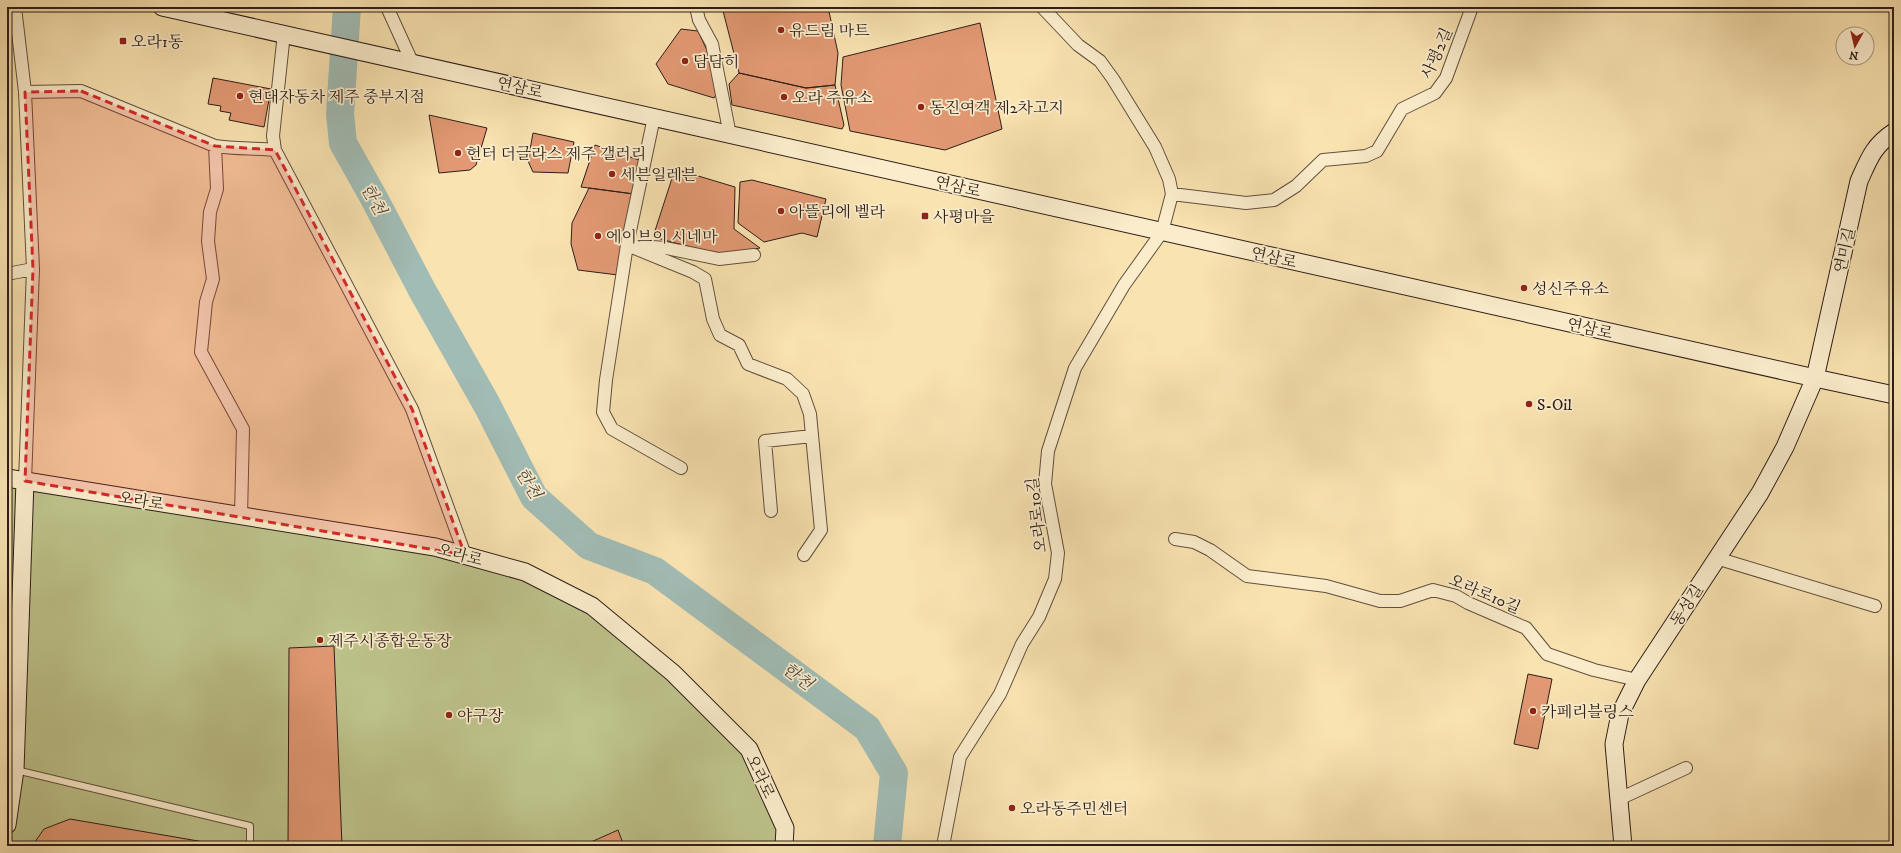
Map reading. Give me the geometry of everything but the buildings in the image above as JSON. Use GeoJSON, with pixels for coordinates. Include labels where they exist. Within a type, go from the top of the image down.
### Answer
{"type":"FeatureCollection","features":[{"type":"Feature","properties":{"kind":"street"},"geometry":{"type":"LineString","coordinates":[[7,825],[25,481],[34,269],[25,92],[15,7]]}},
{"type":"Feature","properties":{"kind":"street"},"geometry":{"type":"LineString","coordinates":[[162,7],[287,34],[273,136],[275,150],[412,409],[465,555]]}},
{"type":"Feature","properties":{"kind":"street"},"geometry":{"type":"LineString","coordinates":[[387,7],[412,62]]}},
{"type":"Feature","properties":{"kind":"street"},"geometry":{"type":"LineString","coordinates":[[696,7],[699,20],[712,44],[730,135]]}},
{"type":"Feature","properties":{"kind":"street"},"geometry":{"type":"LineString","coordinates":[[1042,7],[1078,45],[1100,61],[1113,79],[1154,147],[1169,179],[1172,194],[1162,232]]}},
{"type":"Feature","properties":{"kind":"street","name":"사평2길"},"geometry":{"type":"LineString","coordinates":[[1172,194],[1246,203],[1274,200],[1296,186],[1323,160],[1366,156],[1377,151],[1402,109],[1435,93],[1446,78],[1472,7]]}},
{"type":"Feature","properties":{"kind":"street","name":"연삼로"},"geometry":{"type":"LineString","coordinates":[[287,34],[1162,232],[1815,378],[1894,394]]}},
{"type":"Feature","properties":{"kind":"street"},"geometry":{"type":"LineString","coordinates":[[25,92],[80,90],[215,146],[235,149],[256,148],[275,150]]}},
{"type":"Feature","properties":{"kind":"street"},"geometry":{"type":"LineString","coordinates":[[654,117],[627,245],[606,380],[603,412],[612,429],[681,468]]}},
{"type":"Feature","properties":{"kind":"street","name":"연미길"},"geometry":{"type":"LineString","coordinates":[[1815,378],[1859,181],[1872,152],[1882,140],[1894,132]]}},
{"type":"Feature","properties":{"kind":"street"},"geometry":{"type":"LineString","coordinates":[[215,146],[217,189],[210,212],[208,240],[213,279],[206,302],[201,352],[243,429],[241,516]]}},
{"type":"Feature","properties":{"kind":"street","name":"오라로10길"},"geometry":{"type":"LineString","coordinates":[[943,846],[960,757],[1000,694],[1022,644],[1039,617],[1055,580],[1058,553],[1045,484],[1048,451],[1075,368],[1124,285],[1162,232]]}},
{"type":"Feature","properties":{"kind":"street"},"geometry":{"type":"LineString","coordinates":[[627,245],[666,248],[719,259],[754,255]]}},
{"type":"Feature","properties":{"kind":"street"},"geometry":{"type":"LineString","coordinates":[[627,245],[693,272],[705,279],[713,319],[720,335],[739,345],[748,364],[787,379],[803,394],[810,414],[820,530],[804,555]]}},
{"type":"Feature","properties":{"kind":"street"},"geometry":{"type":"LineString","coordinates":[[7,274],[34,269]]}},
{"type":"Feature","properties":{"kind":"street","name":"동성길"},"geometry":{"type":"LineString","coordinates":[[1623,846],[1614,744],[1620,714],[1637,680],[1764,487],[1785,448],[1815,378]]}},
{"type":"Feature","properties":{"kind":"street"},"geometry":{"type":"LineString","coordinates":[[771,511],[765,441],[812,436]]}},
{"type":"Feature","properties":{"kind":"street","name":"오라로"},"geometry":{"type":"LineString","coordinates":[[7,478],[436,547],[525,572],[592,606],[673,673],[749,749],[784,828],[784,846]]}},
{"type":"Feature","properties":{"kind":"street","name":"오라로10길"},"geometry":{"type":"LineString","coordinates":[[1175,539],[1194,542],[1210,550],[1247,576],[1326,586],[1380,601],[1400,601],[1433,590],[1456,596],[1468,603],[1526,628],[1547,654],[1594,670],[1637,680]]}},
{"type":"Feature","properties":{"kind":"street"},"geometry":{"type":"LineString","coordinates":[[1716,558],[1875,606]]}},
{"type":"Feature","properties":{"kind":"street"},"geometry":{"type":"LineString","coordinates":[[1619,799],[1686,768]]}},
{"type":"Feature","properties":{"kind":"lane"},"geometry":{"type":"LineString","coordinates":[[11,769],[250,826],[250,846]]}},
{"type":"Feature","properties":{"kind":"highlighted area"},"geometry":{"type":"Polygon","coordinates":[[[81,91],[215,146],[275,150],[412,409],[465,555],[25,481],[33,269],[25,92],[81,91]]]}},
{"type":"Feature","properties":{"kind":"green space","name":"제주시종합운동장"},"geometry":{"type":"Polygon","coordinates":[[[7,481],[448,550],[592,606],[749,749],[784,846],[7,846],[7,481]]]}},
{"type":"Feature","properties":{"kind":"waterway","name":"한천"},"geometry":{"type":"LineString","coordinates":[[347,7],[340,114],[343,143],[375,200],[422,290],[487,405],[534,497],[589,546],[655,571],[867,728],[894,773],[887,846]]}},
{"type":"Feature","properties":{"kind":"place","name":"유드림 마트"},"geometry":{"type":"Point","coordinates":[781,30]}},
{"type":"Feature","properties":{"kind":"place","name":"오라1동"},"geometry":{"type":"Point","coordinates":[123,41]}},
{"type":"Feature","properties":{"kind":"place","name":"담담히"},"geometry":{"type":"Point","coordinates":[685,61]}},
{"type":"Feature","properties":{"kind":"place","name":"현대자동차 제주 중부지점"},"geometry":{"type":"Point","coordinates":[240,96]}},
{"type":"Feature","properties":{"kind":"place","name":"오라 주유소"},"geometry":{"type":"Point","coordinates":[784,97]}},
{"type":"Feature","properties":{"kind":"place","name":"동진여객 제2차고지"},"geometry":{"type":"Point","coordinates":[921,107]}},
{"type":"Feature","properties":{"kind":"place","name":"헌터 더글라스 제주 갤러리"},"geometry":{"type":"Point","coordinates":[458,153]}},
{"type":"Feature","properties":{"kind":"place","name":"세븐일레븐"},"geometry":{"type":"Point","coordinates":[612,174]}},
{"type":"Feature","properties":{"kind":"place","name":"아뜰리에 벨라"},"geometry":{"type":"Point","coordinates":[781,211]}},
{"type":"Feature","properties":{"kind":"place","name":"사평마을"},"geometry":{"type":"Point","coordinates":[925,216]}},
{"type":"Feature","properties":{"kind":"place","name":"에이브이 시네마"},"geometry":{"type":"Point","coordinates":[598,236]}},
{"type":"Feature","properties":{"kind":"place","name":"성신주유소"},"geometry":{"type":"Point","coordinates":[1524,288]}},
{"type":"Feature","properties":{"kind":"place","name":"S-Oil"},"geometry":{"type":"Point","coordinates":[1529,404]}},
{"type":"Feature","properties":{"kind":"place","name":"제주시종합운동장"},"geometry":{"type":"Point","coordinates":[320,640]}},
{"type":"Feature","properties":{"kind":"place","name":"카페리블링스"},"geometry":{"type":"Point","coordinates":[1533,711]}},
{"type":"Feature","properties":{"kind":"place","name":"야구장"},"geometry":{"type":"Point","coordinates":[449,715]}},
{"type":"Feature","properties":{"kind":"place","name":"오라동주민센터"},"geometry":{"type":"Point","coordinates":[1012,808]}}]}
